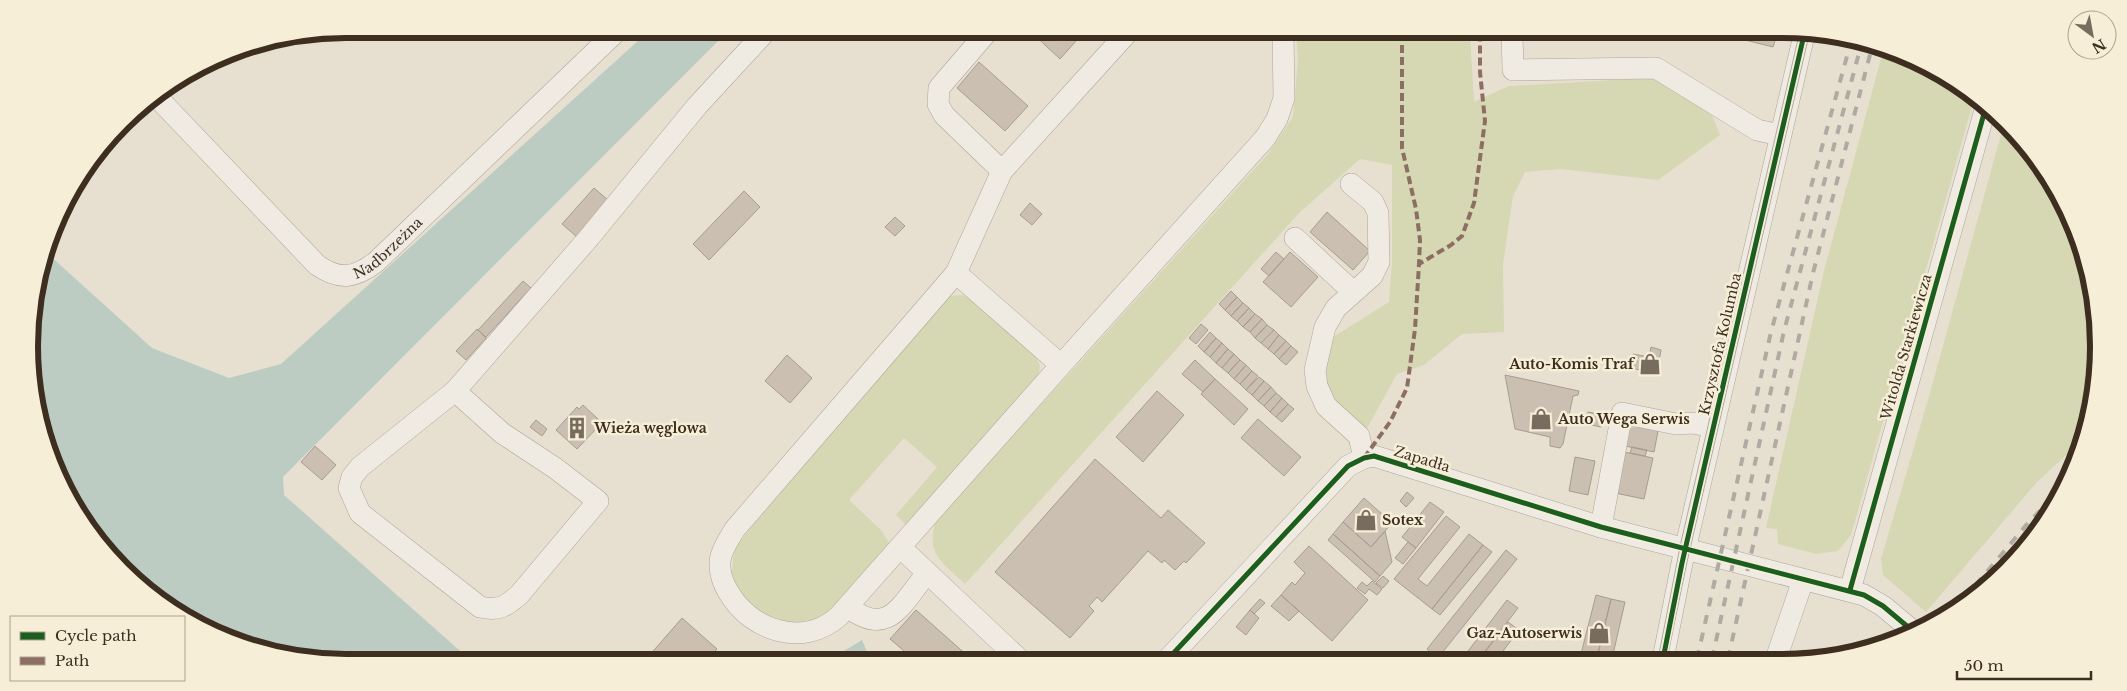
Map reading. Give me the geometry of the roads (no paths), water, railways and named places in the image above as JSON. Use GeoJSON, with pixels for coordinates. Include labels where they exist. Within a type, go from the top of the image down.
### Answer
{"type":"FeatureCollection","features":[{"type":"Feature","properties":{"kind":"street","name":"Nadbrzeżna"},"geometry":{"type":"LineString","coordinates":[[160,100],[317,265],[336,276],[344,276],[366,269],[376,262],[610,38]]}},
{"type":"Feature","properties":{"kind":"street"},"geometry":{"type":"LineString","coordinates":[[455,391],[502,433],[555,468],[598,501],[519,595],[506,606],[492,610],[480,607],[360,513],[349,488],[352,477],[360,467],[455,391],[586,240],[697,106],[760,38]]}},
{"type":"Feature","properties":{"kind":"street"},"geometry":{"type":"LineString","coordinates":[[982,38],[939,88],[938,104],[944,115],[1002,171]]}},
{"type":"Feature","properties":{"kind":"street"},"geometry":{"type":"LineString","coordinates":[[1123,38],[1002,171],[956,272],[735,529],[721,557],[720,572],[733,600],[754,620],[773,630],[794,633],[820,629],[830,624],[848,606],[1061,364],[1265,138],[1277,119],[1284,98],[1283,38]]}},
{"type":"Feature","properties":{"kind":"street"},"geometry":{"type":"LineString","coordinates":[[1512,38],[1513,70],[1656,68],[1757,130],[1780,135]]}},
{"type":"Feature","properties":{"kind":"street","name":"Krzysztofa Kolumba"},"geometry":{"type":"LineString","coordinates":[[1664,654],[1685,548],[1803,38]]}},
{"type":"Feature","properties":{"kind":"street","name":"Witolda Starkiewicza"},"geometry":{"type":"LineString","coordinates":[[1850,590],[1984,113]]}},
{"type":"Feature","properties":{"kind":"street"},"geometry":{"type":"LineString","coordinates":[[1173,654],[1348,466],[1364,458],[1359,436],[1326,406],[1317,386],[1315,370],[1325,327],[1336,308],[1372,276],[1379,262],[1378,213],[1373,202],[1351,184]]}},
{"type":"Feature","properties":{"kind":"street"},"geometry":{"type":"LineString","coordinates":[[1295,238],[1352,292]]}},
{"type":"Feature","properties":{"kind":"street"},"geometry":{"type":"LineString","coordinates":[[956,272],[1061,364]]}},
{"type":"Feature","properties":{"kind":"street"},"geometry":{"type":"LineString","coordinates":[[1601,527],[1622,413],[1676,424],[1693,423],[1713,427]]}},
{"type":"Feature","properties":{"kind":"street","name":"Zapadła"},"geometry":{"type":"LineString","coordinates":[[1364,458],[1382,458],[1601,527],[1803,580],[1850,590],[1864,595],[1883,606],[1907,626]]}},
{"type":"Feature","properties":{"kind":"street"},"geometry":{"type":"LineString","coordinates":[[900,548],[1014,654]]}},
{"type":"Feature","properties":{"kind":"street"},"geometry":{"type":"LineString","coordinates":[[848,606],[859,616],[881,621],[896,610],[927,573]]}},
{"type":"Feature","properties":{"kind":"street"},"geometry":{"type":"LineString","coordinates":[[1778,654],[1803,580]]}},
{"type":"Feature","properties":{"kind":"tram line"},"geometry":{"type":"LineString","coordinates":[[1659,654],[1681,542],[1798,38]]}},
{"type":"Feature","properties":{"kind":"tram line"},"geometry":{"type":"LineString","coordinates":[[1668,654],[1687,562],[1808,39]]}},
{"type":"Feature","properties":{"kind":"railway"},"geometry":{"type":"LineString","coordinates":[[1698,654],[1771,332],[1850,45]]}},
{"type":"Feature","properties":{"kind":"railway"},"geometry":{"type":"LineString","coordinates":[[1713,654],[1784,331],[1860,48]]}},
{"type":"Feature","properties":{"kind":"railway"},"geometry":{"type":"LineString","coordinates":[[1729,654],[1813,273],[1871,51]]}},
{"type":"Feature","properties":{"kind":"railway"},"geometry":{"type":"LineString","coordinates":[[1977,583],[2044,507]]}},
{"type":"Feature","properties":{"kind":"place","name":"Auto-Komis Traf"},"geometry":{"type":"Point","coordinates":[1650,364]}},
{"type":"Feature","properties":{"kind":"place","name":"Auto Wega Serwis"},"geometry":{"type":"Point","coordinates":[1541,419]}},
{"type":"Feature","properties":{"kind":"place","name":"Wieża węglowa"},"geometry":{"type":"Point","coordinates":[577,428]}},
{"type":"Feature","properties":{"kind":"place","name":"Sotex"},"geometry":{"type":"Point","coordinates":[1366,520]}},
{"type":"Feature","properties":{"kind":"place","name":"Gaz-Autoserwis"},"geometry":{"type":"Point","coordinates":[1599,633]}}]}
